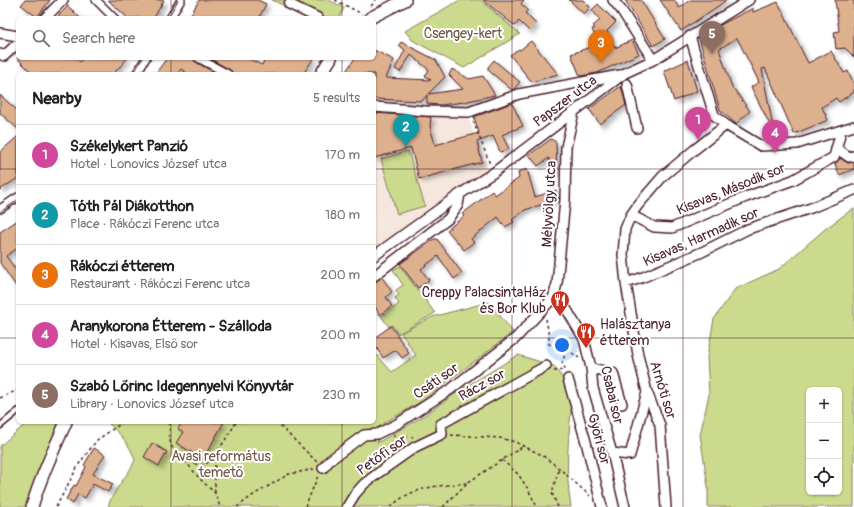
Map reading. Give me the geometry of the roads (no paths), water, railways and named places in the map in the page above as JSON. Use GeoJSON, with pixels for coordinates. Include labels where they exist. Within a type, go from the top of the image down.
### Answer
{"type":"FeatureCollection","features":[{"type":"Feature","properties":{"kind":"street"},"geometry":{"type":"LineString","coordinates":[[46,16],[63,0]]}},
{"type":"Feature","properties":{"kind":"street"},"geometry":{"type":"LineString","coordinates":[[96,0],[112,16]]}},
{"type":"Feature","properties":{"kind":"street"},"geometry":{"type":"LineString","coordinates":[[171,16],[181,0]]}},
{"type":"Feature","properties":{"kind":"street"},"geometry":{"type":"LineString","coordinates":[[613,0],[622,11],[653,60]]}},
{"type":"Feature","properties":{"kind":"street","name":"Papszer utca"},"geometry":{"type":"LineString","coordinates":[[376,255],[460,194],[493,173],[623,74],[653,60],[749,0]]}},
{"type":"Feature","properties":{"kind":"street"},"geometry":{"type":"LineString","coordinates":[[374,16],[400,1]]}},
{"type":"Feature","properties":{"kind":"street"},"geometry":{"type":"LineString","coordinates":[[290,4],[314,16]]}},
{"type":"Feature","properties":{"kind":"street"},"geometry":{"type":"LineString","coordinates":[[0,33],[16,36]]}},
{"type":"Feature","properties":{"kind":"street"},"geometry":{"type":"LineString","coordinates":[[690,36],[714,115],[726,125],[761,146],[797,144],[854,126]]}},
{"type":"Feature","properties":{"kind":"street"},"geometry":{"type":"LineString","coordinates":[[0,54],[4,56],[16,46]]}},
{"type":"Feature","properties":{"kind":"street"},"geometry":{"type":"LineString","coordinates":[[137,72],[145,60]]}},
{"type":"Feature","properties":{"kind":"street"},"geometry":{"type":"LineString","coordinates":[[202,60],[224,72]]}},
{"type":"Feature","properties":{"kind":"street"},"geometry":{"type":"LineString","coordinates":[[322,72],[330,60]]}},
{"type":"Feature","properties":{"kind":"street"},"geometry":{"type":"LineString","coordinates":[[376,107],[426,111],[469,112],[519,94],[623,74]]}},
{"type":"Feature","properties":{"kind":"street"},"geometry":{"type":"LineString","coordinates":[[627,84],[637,128]]}},
{"type":"Feature","properties":{"kind":"street","name":"Mélyvölgy utca"},"geometry":{"type":"LineString","coordinates":[[553,298],[557,284],[565,200],[566,147],[574,112]]}},
{"type":"Feature","properties":{"kind":"street"},"geometry":{"type":"LineString","coordinates":[[631,215],[663,176],[726,125]]}},
{"type":"Feature","properties":{"kind":"street"},"geometry":{"type":"LineString","coordinates":[[841,131],[836,148],[849,157],[854,156]]}},
{"type":"Feature","properties":{"kind":"street","name":"Kisavas, Második sor"},"geometry":{"type":"LineString","coordinates":[[631,215],[654,227],[672,228],[746,197],[793,180],[834,157],[836,148]]}},
{"type":"Feature","properties":{"kind":"street","name":"Kisavas, Harmadik sor"},"geometry":{"type":"LineString","coordinates":[[626,283],[689,258],[748,230],[811,208],[854,190]]}},
{"type":"Feature","properties":{"kind":"street"},"geometry":{"type":"LineString","coordinates":[[376,274],[448,219],[458,205],[460,194]]}},
{"type":"Feature","properties":{"kind":"street"},"geometry":{"type":"LineString","coordinates":[[0,209],[16,198]]}},
{"type":"Feature","properties":{"kind":"street","name":"Arnóti sor"},"geometry":{"type":"LineString","coordinates":[[631,215],[626,229],[623,255],[626,283],[638,355],[647,392],[660,425],[666,507]]}},
{"type":"Feature","properties":{"kind":"street","name":"Csáti sor"},"geometry":{"type":"LineString","coordinates":[[323,468],[330,460],[364,435],[377,434],[397,424],[451,389],[516,338],[553,298]]}},
{"type":"Feature","properties":{"kind":"street","name":"Csabai sor"},"geometry":{"type":"LineString","coordinates":[[553,298],[567,310],[584,339],[591,368],[593,388],[612,453],[625,507]]}},
{"type":"Feature","properties":{"kind":"street"},"geometry":{"type":"LineString","coordinates":[[591,368],[613,373],[622,404]]}},
{"type":"Feature","properties":{"kind":"street","name":"Rácz sor"},"geometry":{"type":"LineString","coordinates":[[442,434],[441,424],[549,369]]}},
{"type":"Feature","properties":{"kind":"street","name":"Győri sor"},"geometry":{"type":"LineString","coordinates":[[568,379],[586,442],[602,507]]}},
{"type":"Feature","properties":{"kind":"street"},"geometry":{"type":"LineString","coordinates":[[612,453],[630,455],[647,392]]}},
{"type":"Feature","properties":{"kind":"street"},"geometry":{"type":"LineString","coordinates":[[32,507],[36,492],[65,424]]}},
{"type":"Feature","properties":{"kind":"street","name":"Petőfi sor"},"geometry":{"type":"LineString","coordinates":[[347,507],[354,494],[381,471],[414,447],[442,434]]}},
{"type":"Feature","properties":{"kind":"lane"},"geometry":{"type":"LineString","coordinates":[[623,74],[627,84]]}},
{"type":"Feature","properties":{"kind":"lane"},"geometry":{"type":"LineString","coordinates":[[0,426],[16,413]]}},
{"type":"Feature","properties":{"kind":"tram line"},"geometry":{"type":"LineString","coordinates":[[169,16],[178,0]]}},
{"type":"Feature","properties":{"kind":"tram line"},"geometry":{"type":"LineString","coordinates":[[134,72],[142,60]]}},
{"type":"Feature","properties":{"kind":"tram line"},"geometry":{"type":"LineString","coordinates":[[0,212],[16,201]]}},
{"type":"Feature","properties":{"kind":"place","name":"Szabó Lőrinc Idegennyelvi Könyvtár"},"geometry":{"type":"Point","coordinates":[712,54]}},
{"type":"Feature","properties":{"kind":"place","name":"Rákóczi étterem"},"geometry":{"type":"Point","coordinates":[601,63]}},
{"type":"Feature","properties":{"kind":"place","name":"Székelykert Panzió"},"geometry":{"type":"Point","coordinates":[698,140]}},
{"type":"Feature","properties":{"kind":"place","name":"Tóth Pál Diákotthon"},"geometry":{"type":"Point","coordinates":[406,147]}},
{"type":"Feature","properties":{"kind":"place","name":"Aranykorona Étterem - Szálloda"},"geometry":{"type":"Point","coordinates":[775,153]}},
{"type":"Feature","properties":{"kind":"place","name":"Creppy PalacsintaHáz és Bor Klub"},"geometry":{"type":"Point","coordinates":[560,317]}},
{"type":"Feature","properties":{"kind":"place","name":"Halásztanya étterem"},"geometry":{"type":"Point","coordinates":[586,349]}},
{"type":"Feature","properties":{"kind":"park label","name":"Csengey-kert"},"geometry":{"type":"Point","coordinates":[463,33]}},
{"type":"Feature","properties":{"kind":"park label","name":"Avasi református temető"},"geometry":{"type":"Point","coordinates":[221,464]}}]}
